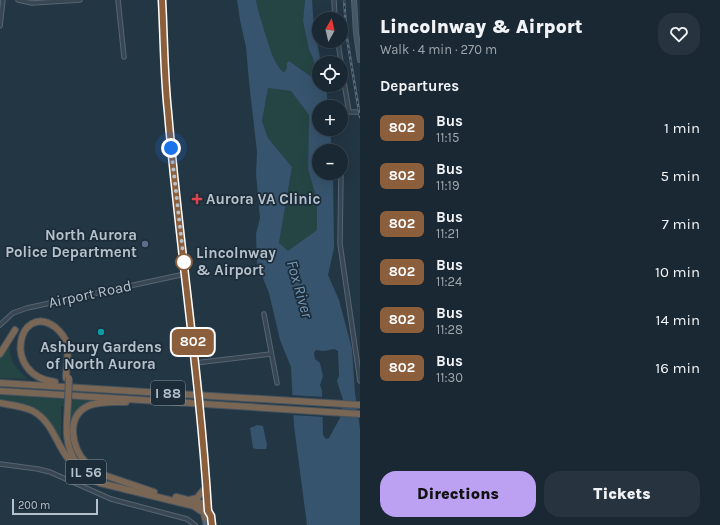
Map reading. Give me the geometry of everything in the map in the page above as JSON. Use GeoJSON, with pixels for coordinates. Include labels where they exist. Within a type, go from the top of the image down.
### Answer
{"type":"FeatureCollection","features":[{"type":"Feature","properties":{"kind":"highway","name":"IL 56"},"geometry":{"type":"LineString","coordinates":[[0,354],[10,337],[20,325],[31,319],[47,319],[61,327],[66,332],[70,340],[71,348],[67,378],[67,442],[78,465],[93,477],[188,500]]}},
{"type":"Feature","properties":{"kind":"highway"},"geometry":{"type":"LineString","coordinates":[[13,348],[13,342],[16,334],[28,325],[39,322],[51,324],[60,330],[67,344],[67,378]]}},
{"type":"Feature","properties":{"kind":"highway"},"geometry":{"type":"LineString","coordinates":[[19,368],[28,376],[76,387]]}},
{"type":"Feature","properties":{"kind":"highway","name":"I 88"},"geometry":{"type":"LineString","coordinates":[[0,383],[360,405]]}},
{"type":"Feature","properties":{"kind":"highway","name":"I 88"},"geometry":{"type":"LineString","coordinates":[[0,391],[360,414]]}},
{"type":"Feature","properties":{"kind":"highway"},"geometry":{"type":"LineString","coordinates":[[155,400],[102,403],[89,406],[76,418],[73,433],[77,450],[92,469],[105,476],[158,493]]}},
{"type":"Feature","properties":{"kind":"highway"},"geometry":{"type":"LineString","coordinates":[[66,402],[63,428],[64,443],[77,468]]}},
{"type":"Feature","properties":{"kind":"highway","name":"IL 56"},"geometry":{"type":"LineString","coordinates":[[0,403],[20,406],[33,411],[43,418],[51,427],[63,451],[77,468],[91,479],[100,483],[194,506],[208,508]]}},
{"type":"Feature","properties":{"kind":"highway"},"geometry":{"type":"LineString","coordinates":[[188,500],[197,498],[206,487]]}},
{"type":"Feature","properties":{"kind":"highway"},"geometry":{"type":"LineString","coordinates":[[188,500],[208,508]]}},
{"type":"Feature","properties":{"kind":"highway"},"geometry":{"type":"LineString","coordinates":[[194,506],[204,513],[205,518]]}},
{"type":"Feature","properties":{"kind":"main road"},"geometry":{"type":"LineString","coordinates":[[162,0],[168,113],[201,418],[208,508],[212,525]]}},
{"type":"Feature","properties":{"kind":"main road"},"geometry":{"type":"LineString","coordinates":[[354,0],[357,14],[360,60]]}},
{"type":"Feature","properties":{"kind":"main road"},"geometry":{"type":"LineString","coordinates":[[206,525],[205,518],[208,508]]}},
{"type":"Feature","properties":{"kind":"street"},"geometry":{"type":"LineString","coordinates":[[0,26],[3,0]]}},
{"type":"Feature","properties":{"kind":"street"},"geometry":{"type":"LineString","coordinates":[[18,0],[32,3],[41,1],[80,0]]}},
{"type":"Feature","properties":{"kind":"street"},"geometry":{"type":"LineString","coordinates":[[118,0],[124,57]]}},
{"type":"Feature","properties":{"kind":"street"},"geometry":{"type":"LineString","coordinates":[[334,0],[335,12]]}},
{"type":"Feature","properties":{"kind":"street"},"geometry":{"type":"LineString","coordinates":[[346,92],[349,112],[360,112]]}},
{"type":"Feature","properties":{"kind":"street"},"geometry":{"type":"LineString","coordinates":[[340,180],[340,244],[360,381]]}},
{"type":"Feature","properties":{"kind":"street","name":"Airport Road"},"geometry":{"type":"LineString","coordinates":[[0,325],[13,314],[27,308],[185,274]]}},
{"type":"Feature","properties":{"kind":"street"},"geometry":{"type":"LineString","coordinates":[[264,314],[277,383]]}},
{"type":"Feature","properties":{"kind":"street"},"geometry":{"type":"LineString","coordinates":[[195,363],[271,354]]}},
{"type":"Feature","properties":{"kind":"street"},"geometry":{"type":"LineString","coordinates":[[0,464],[50,472],[111,499],[182,518],[195,525]]}},
{"type":"Feature","properties":{"kind":"green space"},"geometry":{"type":"Polygon","coordinates":[[[256,0],[305,0],[303,21],[309,50],[312,56],[312,77],[289,61],[285,72],[283,73],[274,59],[270,49],[256,0]]]}},
{"type":"Feature","properties":{"kind":"green space"},"geometry":{"type":"Polygon","coordinates":[[[268,88],[291,91],[309,115],[308,169],[317,200],[317,230],[288,252],[279,243],[292,167],[268,138],[262,121],[268,88]]]}},
{"type":"Feature","properties":{"kind":"green space"},"geometry":{"type":"Polygon","coordinates":[[[11,339],[10,352],[13,362],[18,370],[27,379],[0,378],[0,358],[11,339]]]}},
{"type":"Feature","properties":{"kind":"green space"},"geometry":{"type":"Polygon","coordinates":[[[0,395],[98,401],[80,409],[72,442],[70,443],[70,406],[61,406],[61,441],[47,419],[0,401],[0,395]]]}},
{"type":"Feature","properties":{"kind":"water","name":"Fox River"},"geometry":{"type":"Polygon","coordinates":[[[237,0],[256,0],[270,49],[279,68],[285,72],[289,61],[312,77],[312,92],[327,92],[327,100],[312,100],[312,136],[331,136],[331,144],[312,144],[312,180],[333,180],[334,248],[328,275],[339,300],[352,349],[355,393],[360,429],[360,525],[307,525],[294,426],[291,367],[280,340],[269,293],[257,263],[256,234],[260,218],[256,174],[257,152],[246,47],[237,0]],[[268,88],[262,121],[268,138],[292,167],[279,243],[288,251],[317,230],[317,200],[308,169],[309,115],[291,91],[268,88]],[[334,349],[324,351],[316,350],[314,353],[315,359],[320,363],[323,376],[320,385],[322,390],[323,435],[326,439],[329,438],[340,418],[343,400],[337,381],[339,376],[338,351],[334,349]]]}},
{"type":"Feature","properties":{"kind":"water"},"geometry":{"type":"Polygon","coordinates":[[[305,0],[312,0],[312,48],[318,48],[320,56],[312,56],[309,50],[303,21],[305,0]]]}},
{"type":"Feature","properties":{"kind":"water"},"geometry":{"type":"Polygon","coordinates":[[[257,425],[263,426],[267,445],[266,449],[253,448],[250,428],[257,425]]]}},
{"type":"Feature","properties":{"kind":"pier"},"geometry":{"type":"Polygon","coordinates":[[[290,395],[324,397],[325,417],[292,415],[290,395]]]}},
{"type":"Feature","properties":{"kind":"railway"},"geometry":{"type":"LineString","coordinates":[[344,0],[347,38],[360,117]]}},
{"type":"Feature","properties":{"kind":"bus line","name":"802"},"geometry":{"type":"LineString","coordinates":[[162,0],[168,113],[203,441],[208,511],[211,516],[212,525]]}},
{"type":"Feature","properties":{"kind":"place","name":"Aurora VA Clinic"},"geometry":{"type":"Point","coordinates":[197,199]}},
{"type":"Feature","properties":{"kind":"place","name":"North Aurora Police Department"},"geometry":{"type":"Point","coordinates":[145,244]}},
{"type":"Feature","properties":{"kind":"place","name":"Lincolnway & Airport"},"geometry":{"type":"Point","coordinates":[184,262]}},
{"type":"Feature","properties":{"kind":"place","name":"Ashbury Gardens of North Aurora"},"geometry":{"type":"Point","coordinates":[101,332]}},
{"type":"Feature","properties":{"kind":"route"},"geometry":{"type":"LineString","coordinates":[[171,148],[184,262]]}}]}
